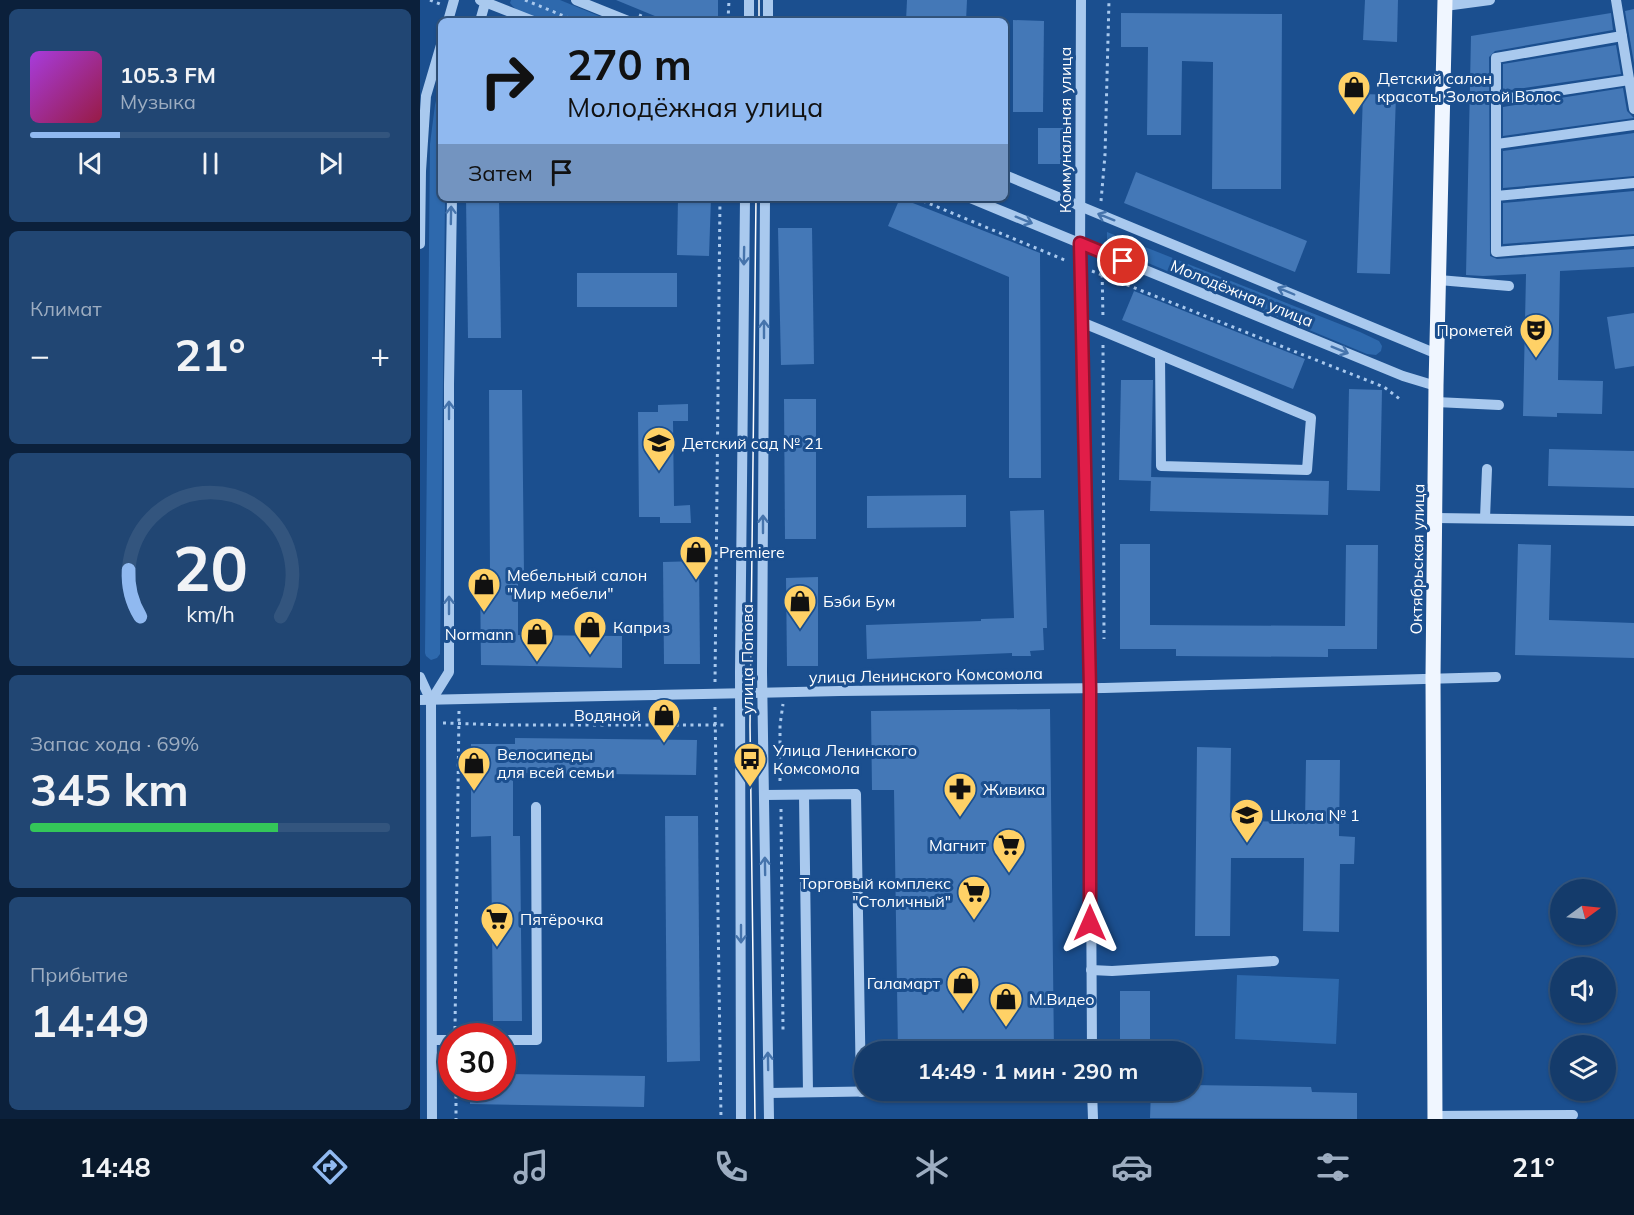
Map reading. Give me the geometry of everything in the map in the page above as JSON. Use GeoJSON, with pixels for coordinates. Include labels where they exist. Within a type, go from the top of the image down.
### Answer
{"type":"FeatureCollection","features":[{"type":"Feature","properties":{"kind":"main road","name":"Октябрьская улица"},"geometry":{"type":"LineString","coordinates":[[1435,1118],[1433,677],[1438,280],[1445,3]]}},
{"type":"Feature","properties":{"kind":"street"},"geometry":{"type":"LineString","coordinates":[[449,18],[454,0]]}},
{"type":"Feature","properties":{"kind":"street"},"geometry":{"type":"LineString","coordinates":[[576,0],[621,18]]}},
{"type":"Feature","properties":{"kind":"street"},"geometry":{"type":"LineString","coordinates":[[748,18],[749,0]]}},
{"type":"Feature","properties":{"kind":"street"},"geometry":{"type":"LineString","coordinates":[[768,0],[768,18]]}},
{"type":"Feature","properties":{"kind":"street","name":"Коммунальная улица"},"geometry":{"type":"LineString","coordinates":[[1081,0],[1080,267],[1090,688],[1092,1041]]}},
{"type":"Feature","properties":{"kind":"street"},"geometry":{"type":"LineString","coordinates":[[1445,3],[1490,0]]}},
{"type":"Feature","properties":{"kind":"street"},"geometry":{"type":"LineString","coordinates":[[1616,0],[1634,109]]}},
{"type":"Feature","properties":{"kind":"street"},"geometry":{"type":"LineString","coordinates":[[480,18],[483,1],[526,18]]}},
{"type":"Feature","properties":{"kind":"street"},"geometry":{"type":"LineString","coordinates":[[1622,36],[1496,58],[1496,252],[1634,241]]}},
{"type":"Feature","properties":{"kind":"street"},"geometry":{"type":"LineString","coordinates":[[420,244],[421,171],[426,96],[438,55]]}},
{"type":"Feature","properties":{"kind":"street"},"geometry":{"type":"LineString","coordinates":[[1497,100],[1629,80]]}},
{"type":"Feature","properties":{"kind":"street"},"geometry":{"type":"LineString","coordinates":[[1497,144],[1634,125]]}},
{"type":"Feature","properties":{"kind":"street","name":"Молодёжная улица"},"geometry":{"type":"LineString","coordinates":[[1008,176],[1437,354]]}},
{"type":"Feature","properties":{"kind":"street"},"geometry":{"type":"LineString","coordinates":[[1496,196],[1634,183]]}},
{"type":"Feature","properties":{"kind":"street"},"geometry":{"type":"LineString","coordinates":[[426,701],[449,672],[449,384],[452,201]]}},
{"type":"Feature","properties":{"kind":"street","name":"улица Попова"},"geometry":{"type":"LineString","coordinates":[[741,1119],[740,694],[745,201]]}},
{"type":"Feature","properties":{"kind":"street","name":"улица Попова"},"geometry":{"type":"LineString","coordinates":[[765,201],[762,693],[769,1119]]}},
{"type":"Feature","properties":{"kind":"street","name":"Молодёжная улица"},"geometry":{"type":"LineString","coordinates":[[977,201],[1393,372],[1436,394],[1499,405]]}},
{"type":"Feature","properties":{"kind":"street"},"geometry":{"type":"LineString","coordinates":[[1438,280],[1509,286]]}},
{"type":"Feature","properties":{"kind":"street"},"geometry":{"type":"LineString","coordinates":[[1081,322],[1311,418],[1307,470],[1161,466],[1160,355]]}},
{"type":"Feature","properties":{"kind":"street"},"geometry":{"type":"LineString","coordinates":[[1485,518],[1487,468]]}},
{"type":"Feature","properties":{"kind":"street"},"geometry":{"type":"LineString","coordinates":[[1436,518],[1634,520]]}},
{"type":"Feature","properties":{"kind":"street"},"geometry":{"type":"LineString","coordinates":[[420,677],[431,723],[426,791],[432,918],[432,1119]]}},
{"type":"Feature","properties":{"kind":"street","name":"улица Ленинского Комсомола"},"geometry":{"type":"LineString","coordinates":[[426,701],[1090,688],[1496,677]]}},
{"type":"Feature","properties":{"kind":"street"},"geometry":{"type":"LineString","coordinates":[[764,795],[856,794],[860,1041]]}},
{"type":"Feature","properties":{"kind":"street"},"geometry":{"type":"LineString","coordinates":[[804,795],[808,1092]]}},
{"type":"Feature","properties":{"kind":"street"},"geometry":{"type":"LineString","coordinates":[[516,1040],[537,1040],[537,807]]}},
{"type":"Feature","properties":{"kind":"street"},"geometry":{"type":"LineString","coordinates":[[420,918],[432,918]]}},
{"type":"Feature","properties":{"kind":"street"},"geometry":{"type":"LineString","coordinates":[[1090,970],[1112,971],[1274,961]]}},
{"type":"Feature","properties":{"kind":"street"},"geometry":{"type":"LineString","coordinates":[[420,978],[432,979]]}},
{"type":"Feature","properties":{"kind":"street"},"geometry":{"type":"LineString","coordinates":[[420,1046],[438,1042]]}},
{"type":"Feature","properties":{"kind":"street"},"geometry":{"type":"LineString","coordinates":[[769,1093],[854,1092]]}},
{"type":"Feature","properties":{"kind":"street"},"geometry":{"type":"LineString","coordinates":[[1092,1101],[1093,1119]]}},
{"type":"Feature","properties":{"kind":"street"},"geometry":{"type":"LineString","coordinates":[[1435,1118],[1573,1115]]}},
{"type":"Feature","properties":{"kind":"path"},"geometry":{"type":"LineString","coordinates":[[525,0],[569,18]]}},
{"type":"Feature","properties":{"kind":"path"},"geometry":{"type":"LineString","coordinates":[[728,18],[729,0]]}},
{"type":"Feature","properties":{"kind":"path"},"geometry":{"type":"LineString","coordinates":[[1100,214],[1105,155],[1109,0]]}},
{"type":"Feature","properties":{"kind":"path"},"geometry":{"type":"LineString","coordinates":[[720,201],[715,694],[721,1119]]}},
{"type":"Feature","properties":{"kind":"path"},"geometry":{"type":"LineString","coordinates":[[923,201],[1080,267],[1384,387],[1401,400]]}},
{"type":"Feature","properties":{"kind":"path"},"geometry":{"type":"LineString","coordinates":[[1101,252],[1104,641]]}},
{"type":"Feature","properties":{"kind":"path"},"geometry":{"type":"LineString","coordinates":[[783,1033],[780,725],[784,693]]}},
{"type":"Feature","properties":{"kind":"path"},"geometry":{"type":"LineString","coordinates":[[431,723],[740,725]]}},
{"type":"Feature","properties":{"kind":"path"},"geometry":{"type":"LineString","coordinates":[[763,725],[780,725]]}},
{"type":"Feature","properties":{"kind":"path"},"geometry":{"type":"LineString","coordinates":[[456,1101],[456,1119]]}},
{"type":"Feature","properties":{"kind":"shaded area"},"geometry":{"type":"Polygon","coordinates":[[[511,0],[560,0],[604,18],[534,18],[519,12],[510,3],[511,0]]]}},
{"type":"Feature","properties":{"kind":"shaded area"},"geometry":{"type":"Polygon","coordinates":[[[438,92],[438,201],[445,201],[440,654],[431,660],[425,653],[430,144],[438,92]]]}},
{"type":"Feature","properties":{"kind":"shaded area"},"geometry":{"type":"Polygon","coordinates":[[[1107,232],[1360,332],[1379,341],[1382,346],[1381,351],[1376,355],[1367,354],[1107,246],[1107,232]]]}},
{"type":"Feature","properties":{"kind":"shaded area"},"geometry":{"type":"Polygon","coordinates":[[[1237,975],[1339,979],[1336,1044],[1235,1039],[1237,975]]]}},
{"type":"Feature","properties":{"kind":"building"},"geometry":{"type":"Polygon","coordinates":[[[616,0],[718,0],[718,18],[660,18],[616,0]]]}},
{"type":"Feature","properties":{"kind":"building"},"geometry":{"type":"Polygon","coordinates":[[[907,0],[967,0],[966,18],[906,18],[907,0]]]}},
{"type":"Feature","properties":{"kind":"building"},"geometry":{"type":"Polygon","coordinates":[[[1365,0],[1398,0],[1397,42],[1363,40],[1365,0]]]}},
{"type":"Feature","properties":{"kind":"building"},"geometry":{"type":"Polygon","coordinates":[[[1634,9],[1634,63],[1625,11],[1634,9]]]}},
{"type":"Feature","properties":{"kind":"building"},"geometry":{"type":"Polygon","coordinates":[[[1121,13],[1282,14],[1281,189],[1212,189],[1213,62],[1182,61],[1181,135],[1147,135],[1148,47],[1121,47],[1121,13]]]}},
{"type":"Feature","properties":{"kind":"building"},"geometry":{"type":"Polygon","coordinates":[[[1611,13],[1613,30],[1495,51],[1489,57],[1490,256],[1497,259],[1634,249],[1634,267],[1560,271],[1558,380],[1603,381],[1602,414],[1557,413],[1557,417],[1523,416],[1526,274],[1466,275],[1471,36],[1611,13]]]}},
{"type":"Feature","properties":{"kind":"building"},"geometry":{"type":"Polygon","coordinates":[[[1013,20],[1044,21],[1043,112],[1013,112],[1013,20]]]}},
{"type":"Feature","properties":{"kind":"building"},"geometry":{"type":"Polygon","coordinates":[[[1616,45],[1621,74],[1503,91],[1503,64],[1616,45]]]}},
{"type":"Feature","properties":{"kind":"building"},"geometry":{"type":"Polygon","coordinates":[[[1623,88],[1627,111],[1634,118],[1503,136],[1503,107],[1623,88]]]}},
{"type":"Feature","properties":{"kind":"building"},"geometry":{"type":"Polygon","coordinates":[[[1363,94],[1396,95],[1390,274],[1357,273],[1363,94]]]}},
{"type":"Feature","properties":{"kind":"building"},"geometry":{"type":"Polygon","coordinates":[[[1038,128],[1066,128],[1065,164],[1038,164],[1038,128]]]}},
{"type":"Feature","properties":{"kind":"building"},"geometry":{"type":"Polygon","coordinates":[[[1634,133],[1634,176],[1503,188],[1503,151],[1634,133]]]}},
{"type":"Feature","properties":{"kind":"building"},"geometry":{"type":"Polygon","coordinates":[[[1136,172],[1307,241],[1295,272],[1124,203],[1136,172]]]}},
{"type":"Feature","properties":{"kind":"building"},"geometry":{"type":"Polygon","coordinates":[[[1634,191],[1634,234],[1503,244],[1503,203],[1634,191]]]}},
{"type":"Feature","properties":{"kind":"building"},"geometry":{"type":"Polygon","coordinates":[[[466,201],[499,201],[501,338],[468,338],[466,201]]]}},
{"type":"Feature","properties":{"kind":"building"},"geometry":{"type":"Polygon","coordinates":[[[678,201],[711,201],[709,256],[677,255],[678,201]]]}},
{"type":"Feature","properties":{"kind":"building"},"geometry":{"type":"Polygon","coordinates":[[[899,201],[908,201],[1040,253],[1041,478],[1009,478],[1009,277],[888,226],[899,201]]]}},
{"type":"Feature","properties":{"kind":"building"},"geometry":{"type":"Polygon","coordinates":[[[778,228],[812,228],[814,364],[781,365],[778,228]]]}},
{"type":"Feature","properties":{"kind":"building"},"geometry":{"type":"Polygon","coordinates":[[[577,273],[677,273],[677,307],[577,307],[577,273]]]}},
{"type":"Feature","properties":{"kind":"building"},"geometry":{"type":"Polygon","coordinates":[[[1134,291],[1305,359],[1293,389],[1122,320],[1134,291]]]}},
{"type":"Feature","properties":{"kind":"building"},"geometry":{"type":"Polygon","coordinates":[[[1634,313],[1634,366],[1615,369],[1607,317],[1634,313]]]}},
{"type":"Feature","properties":{"kind":"building"},"geometry":{"type":"Polygon","coordinates":[[[1121,380],[1153,380],[1151,481],[1119,480],[1121,380]]]}},
{"type":"Feature","properties":{"kind":"building"},"geometry":{"type":"Polygon","coordinates":[[[1349,389],[1382,390],[1380,491],[1347,490],[1349,389]]]}},
{"type":"Feature","properties":{"kind":"building"},"geometry":{"type":"Polygon","coordinates":[[[489,390],[522,390],[524,574],[518,574],[518,635],[622,636],[622,668],[481,665],[480,575],[490,575],[489,390]]]}},
{"type":"Feature","properties":{"kind":"building"},"geometry":{"type":"Polygon","coordinates":[[[784,399],[816,399],[816,539],[785,539],[784,399]]]}},
{"type":"Feature","properties":{"kind":"building"},"geometry":{"type":"Polygon","coordinates":[[[688,404],[688,421],[673,421],[674,506],[690,505],[691,523],[660,523],[660,517],[639,517],[638,412],[658,412],[658,405],[688,404]]]}},
{"type":"Feature","properties":{"kind":"building"},"geometry":{"type":"Polygon","coordinates":[[[1549,449],[1634,451],[1634,488],[1548,486],[1549,449]]]}},
{"type":"Feature","properties":{"kind":"building"},"geometry":{"type":"Polygon","coordinates":[[[1151,477],[1329,481],[1328,515],[1150,511],[1151,477]]]}},
{"type":"Feature","properties":{"kind":"building"},"geometry":{"type":"Polygon","coordinates":[[[966,495],[966,527],[867,528],[867,496],[966,495]]]}},
{"type":"Feature","properties":{"kind":"building"},"geometry":{"type":"Polygon","coordinates":[[[1044,510],[1047,628],[1043,628],[1044,650],[1030,651],[1031,656],[1012,656],[1012,653],[867,659],[866,625],[1014,618],[1010,511],[1044,510]]]}},
{"type":"Feature","properties":{"kind":"building"},"geometry":{"type":"Polygon","coordinates":[[[1120,544],[1150,544],[1150,625],[1345,626],[1346,545],[1378,545],[1377,649],[1328,649],[1328,657],[1176,656],[1176,649],[1120,649],[1120,544]]]}},
{"type":"Feature","properties":{"kind":"building"},"geometry":{"type":"Polygon","coordinates":[[[1518,544],[1551,545],[1549,620],[1634,623],[1634,658],[1515,655],[1518,544]]]}},
{"type":"Feature","properties":{"kind":"building"},"geometry":{"type":"Polygon","coordinates":[[[699,561],[700,664],[664,664],[663,562],[699,561]]]}},
{"type":"Feature","properties":{"kind":"building"},"geometry":{"type":"Polygon","coordinates":[[[818,577],[818,666],[787,666],[786,578],[818,577]]]}},
{"type":"Feature","properties":{"kind":"building","name":"Торговый комплекс \"Столичный\""},"geometry":{"type":"Polygon","coordinates":[[[1050,709],[1054,1041],[898,1041],[894,790],[872,790],[871,711],[1050,709]]]}},
{"type":"Feature","properties":{"kind":"building"},"geometry":{"type":"Polygon","coordinates":[[[515,738],[697,740],[696,775],[513,773],[513,836],[520,836],[522,1021],[493,1021],[491,836],[471,837],[471,744],[515,744],[515,738]]]}},
{"type":"Feature","properties":{"kind":"building"},"geometry":{"type":"Polygon","coordinates":[[[1197,747],[1231,748],[1230,821],[1305,822],[1306,760],[1340,760],[1339,836],[1355,837],[1354,864],[1340,864],[1339,932],[1303,931],[1304,858],[1231,858],[1230,936],[1195,936],[1197,747]]]}},
{"type":"Feature","properties":{"kind":"building"},"geometry":{"type":"Polygon","coordinates":[[[665,816],[698,816],[700,1061],[667,1062],[665,816]]]}},
{"type":"Feature","properties":{"kind":"building"},"geometry":{"type":"Polygon","coordinates":[[[1120,991],[1150,991],[1150,1041],[1120,1041],[1120,991]]]}},
{"type":"Feature","properties":{"kind":"building"},"geometry":{"type":"Polygon","coordinates":[[[516,1074],[645,1076],[644,1107],[470,1104],[470,1101],[516,1101],[516,1074]]]}},
{"type":"Feature","properties":{"kind":"building"},"geometry":{"type":"Polygon","coordinates":[[[1202,1085],[1311,1087],[1312,1092],[1357,1093],[1357,1119],[1150,1118],[1151,1101],[1202,1101],[1202,1085]]]}},
{"type":"Feature","properties":{"kind":"tram line"},"geometry":{"type":"LineString","coordinates":[[759,0],[759,18]]}},
{"type":"Feature","properties":{"kind":"tram line"},"geometry":{"type":"LineString","coordinates":[[755,1119],[750,725],[756,201]]}},
{"type":"Feature","properties":{"kind":"place","name":"Детский салон красоты Золотой Волос"},"geometry":{"type":"Point","coordinates":[1354,116]}},
{"type":"Feature","properties":{"kind":"place","name":"Прометей"},"geometry":{"type":"Point","coordinates":[1536,359]}},
{"type":"Feature","properties":{"kind":"place","name":"Детский сад № 21"},"geometry":{"type":"Point","coordinates":[659,472]}},
{"type":"Feature","properties":{"kind":"place","name":"Premiere"},"geometry":{"type":"Point","coordinates":[696,581]}},
{"type":"Feature","properties":{"kind":"place","name":"Мебельный салон \"Мир мебели\""},"geometry":{"type":"Point","coordinates":[484,613]}},
{"type":"Feature","properties":{"kind":"place","name":"Бэби Бум"},"geometry":{"type":"Point","coordinates":[800,630]}},
{"type":"Feature","properties":{"kind":"place","name":"Каприз"},"geometry":{"type":"Point","coordinates":[590,656]}},
{"type":"Feature","properties":{"kind":"place","name":"Normann"},"geometry":{"type":"Point","coordinates":[537,663]}},
{"type":"Feature","properties":{"kind":"place","name":"Водяной"},"geometry":{"type":"Point","coordinates":[664,744]}},
{"type":"Feature","properties":{"kind":"place","name":"Улица Ленинского Комсомола"},"geometry":{"type":"Point","coordinates":[750,788]}},
{"type":"Feature","properties":{"kind":"place","name":"Велосипеды для всей семьи"},"geometry":{"type":"Point","coordinates":[474,792]}},
{"type":"Feature","properties":{"kind":"place","name":"Живика"},"geometry":{"type":"Point","coordinates":[960,818]}},
{"type":"Feature","properties":{"kind":"place","name":"Школа № 1"},"geometry":{"type":"Point","coordinates":[1247,844]}},
{"type":"Feature","properties":{"kind":"place","name":"Магнит"},"geometry":{"type":"Point","coordinates":[1009,874]}},
{"type":"Feature","properties":{"kind":"place","name":"Торговый комплекс \"Столичный\""},"geometry":{"type":"Point","coordinates":[974,921]}},
{"type":"Feature","properties":{"kind":"place","name":"Пятёрочка"},"geometry":{"type":"Point","coordinates":[497,948]}},
{"type":"Feature","properties":{"kind":"place","name":"Галамарт"},"geometry":{"type":"Point","coordinates":[963,1012]}},
{"type":"Feature","properties":{"kind":"place","name":"М.Видео"},"geometry":{"type":"Point","coordinates":[1006,1028]}},
{"type":"Feature","properties":{"kind":"route"},"geometry":{"type":"LineString","coordinates":[[1090,923],[1090,688],[1080,243],[1123,261]]}}]}
